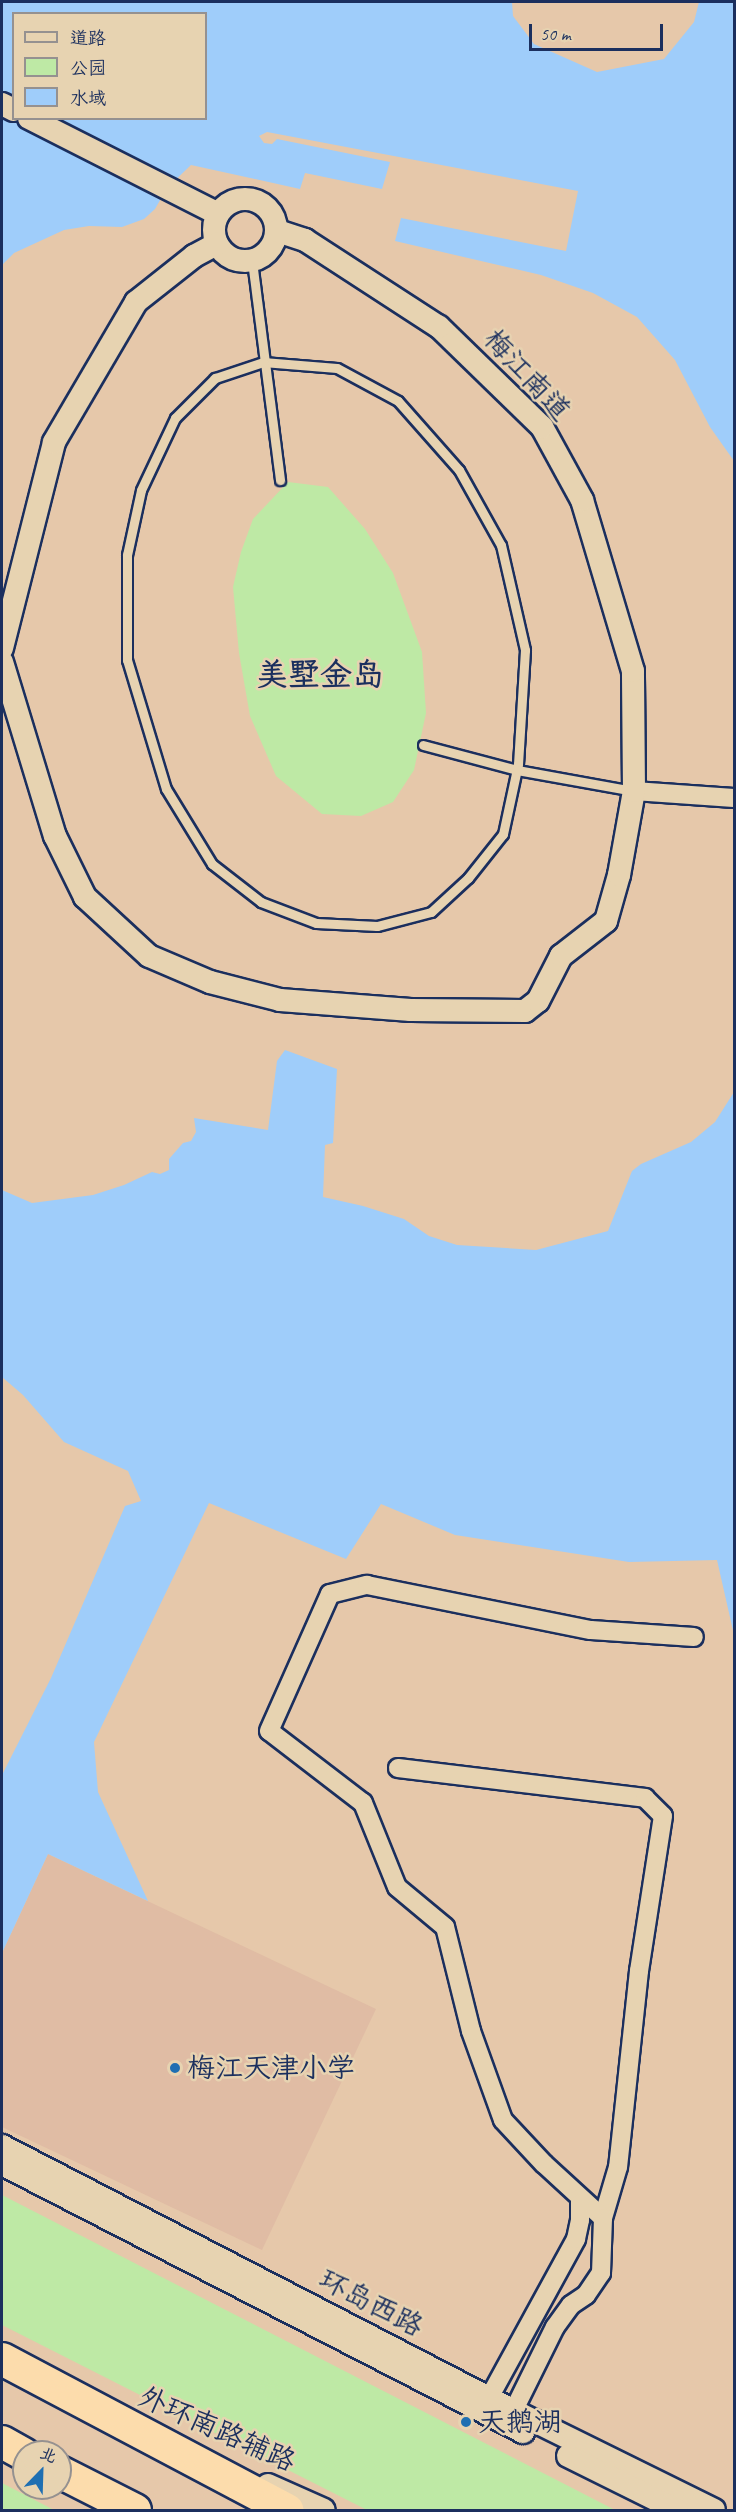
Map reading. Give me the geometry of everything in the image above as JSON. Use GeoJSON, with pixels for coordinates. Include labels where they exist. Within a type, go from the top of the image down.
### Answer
{"type":"FeatureCollection","features":[{"type":"Feature","properties":{"kind":"highway"},"geometry":{"type":"LineString","coordinates":[[2,2359],[286,2511]]}},
{"type":"Feature","properties":{"kind":"highway"},"geometry":{"type":"LineString","coordinates":[[72,2478],[135,2511]]}},
{"type":"Feature","properties":{"kind":"street"},"geometry":{"type":"LineString","coordinates":[[33,120],[210,210],[233,201],[254,200],[271,212],[277,231],[269,250],[252,261],[232,259],[217,244],[210,210]]}},
{"type":"Feature","properties":{"kind":"street","name":"梅江南道"},"geometry":{"type":"LineString","coordinates":[[2,662],[55,836],[85,897],[149,956],[210,982],[280,1000],[411,1010],[525,1011],[538,1001],[561,956],[606,921],[619,874],[634,791],[633,671],[582,500],[542,427],[439,327],[305,240],[277,231]]}},
{"type":"Feature","properties":{"kind":"street"},"geometry":{"type":"LineString","coordinates":[[2,648],[54,442],[136,302],[194,256],[217,244]]}},
{"type":"Feature","properties":{"kind":"street"},"geometry":{"type":"LineString","coordinates":[[634,791],[735,798]]}},
{"type":"Feature","properties":{"kind":"street"},"geometry":{"type":"LineString","coordinates":[[603,2218],[580,2199],[503,2120],[471,2031],[445,1926],[397,1887],[363,1803],[269,1731],[330,1594],[367,1585],[591,1630],[694,1637]]}},
{"type":"Feature","properties":{"kind":"street"},"geometry":{"type":"LineString","coordinates":[[398,1768],[645,1798],[663,1816],[639,1971],[618,2167],[603,2218],[601,2273],[586,2295],[571,2305],[555,2327],[510,2418]]}},
{"type":"Feature","properties":{"kind":"street","name":"环岛西路"},"geometry":{"type":"LineString","coordinates":[[2,2146],[486,2405],[677,2511]]}},
{"type":"Feature","properties":{"kind":"street","name":"环岛西路"},"geometry":{"type":"LineString","coordinates":[[2,2164],[486,2405]]}},
{"type":"Feature","properties":{"kind":"street"},"geometry":{"type":"LineString","coordinates":[[486,2405],[576,2239],[580,2220],[580,2199]]}},
{"type":"Feature","properties":{"kind":"street","name":"外环南路辅路"},"geometry":{"type":"LineString","coordinates":[[84,2402],[324,2511]]}},
{"type":"Feature","properties":{"kind":"street","name":"环岛西路"},"geometry":{"type":"LineString","coordinates":[[510,2418],[714,2511]]}},
{"type":"Feature","properties":{"kind":"lane"},"geometry":{"type":"LineString","coordinates":[[252,261],[263,363],[280,480]]}},
{"type":"Feature","properties":{"kind":"lane"},"geometry":{"type":"LineString","coordinates":[[263,363],[338,369],[398,401],[459,470],[501,545],[525,650],[517,770],[502,834],[468,878],[431,912],[377,926],[316,923],[261,902],[212,864],[166,789],[127,660],[127,555],[141,490],[175,418],[215,378],[263,363]]}},
{"type":"Feature","properties":{"kind":"lane"},"geometry":{"type":"LineString","coordinates":[[423,745],[517,770],[634,791]]}},
{"type":"Feature","properties":{"kind":"shaded area","name":"梅江天津小学"},"geometry":{"type":"Polygon","coordinates":[[[48,1854],[376,2009],[262,2250],[2,2127],[2,1953],[48,1854]]]}},
{"type":"Feature","properties":{"kind":"green space"},"geometry":{"type":"Polygon","coordinates":[[[288,482],[328,487],[365,529],[393,573],[422,652],[426,713],[414,770],[393,802],[361,816],[322,814],[276,776],[250,716],[239,653],[233,587],[241,552],[253,519],[288,482]]]}},
{"type":"Feature","properties":{"kind":"green space"},"geometry":{"type":"Polygon","coordinates":[[[2,2195],[615,2510],[367,2510],[2,2325],[2,2195]]]}},
{"type":"Feature","properties":{"kind":"green space"},"geometry":{"type":"Polygon","coordinates":[[[2,2483],[12,2488],[12,2500],[35,2500],[54,2510],[2,2510],[2,2483]]]}},
{"type":"Feature","properties":{"kind":"water"},"geometry":{"type":"Polygon","coordinates":[[[2,2],[512,2],[513,16],[534,44],[597,72],[664,59],[694,22],[699,2],[734,2],[734,461],[710,427],[675,360],[637,317],[593,293],[541,275],[395,241],[401,218],[566,251],[578,191],[267,132],[259,136],[264,143],[272,144],[277,139],[390,162],[382,189],[305,173],[300,189],[191,165],[167,188],[155,209],[144,219],[122,227],[89,226],[64,230],[14,253],[2,265],[2,2]]]}},
{"type":"Feature","properties":{"kind":"water"},"geometry":{"type":"Polygon","coordinates":[[[285,1050],[337,1069],[333,1143],[325,1145],[323,1197],[404,1219],[429,1236],[457,1245],[536,1250],[608,1231],[632,1171],[641,1164],[691,1142],[715,1122],[734,1092],[734,1635],[717,1560],[629,1562],[455,1535],[381,1504],[346,1559],[209,1503],[94,1742],[98,1792],[148,1901],[48,1854],[2,1953],[2,1775],[51,1678],[125,1506],[141,1501],[128,1471],[64,1442],[23,1395],[2,1377],[2,1190],[32,1203],[93,1195],[124,1185],[152,1172],[160,1174],[169,1170],[169,1159],[183,1143],[191,1141],[196,1132],[194,1118],[268,1130],[277,1061],[285,1050]]]}},
{"type":"Feature","properties":{"kind":"place","name":"梅江天津小学"},"geometry":{"type":"Point","coordinates":[175,2068]}},
{"type":"Feature","properties":{"kind":"place","name":"天鹅湖"},"geometry":{"type":"Point","coordinates":[466,2422]}},
{"type":"Feature","properties":{"kind":"district","name":"美墅金岛"},"geometry":{"type":"Point","coordinates":[320,675]}}]}
